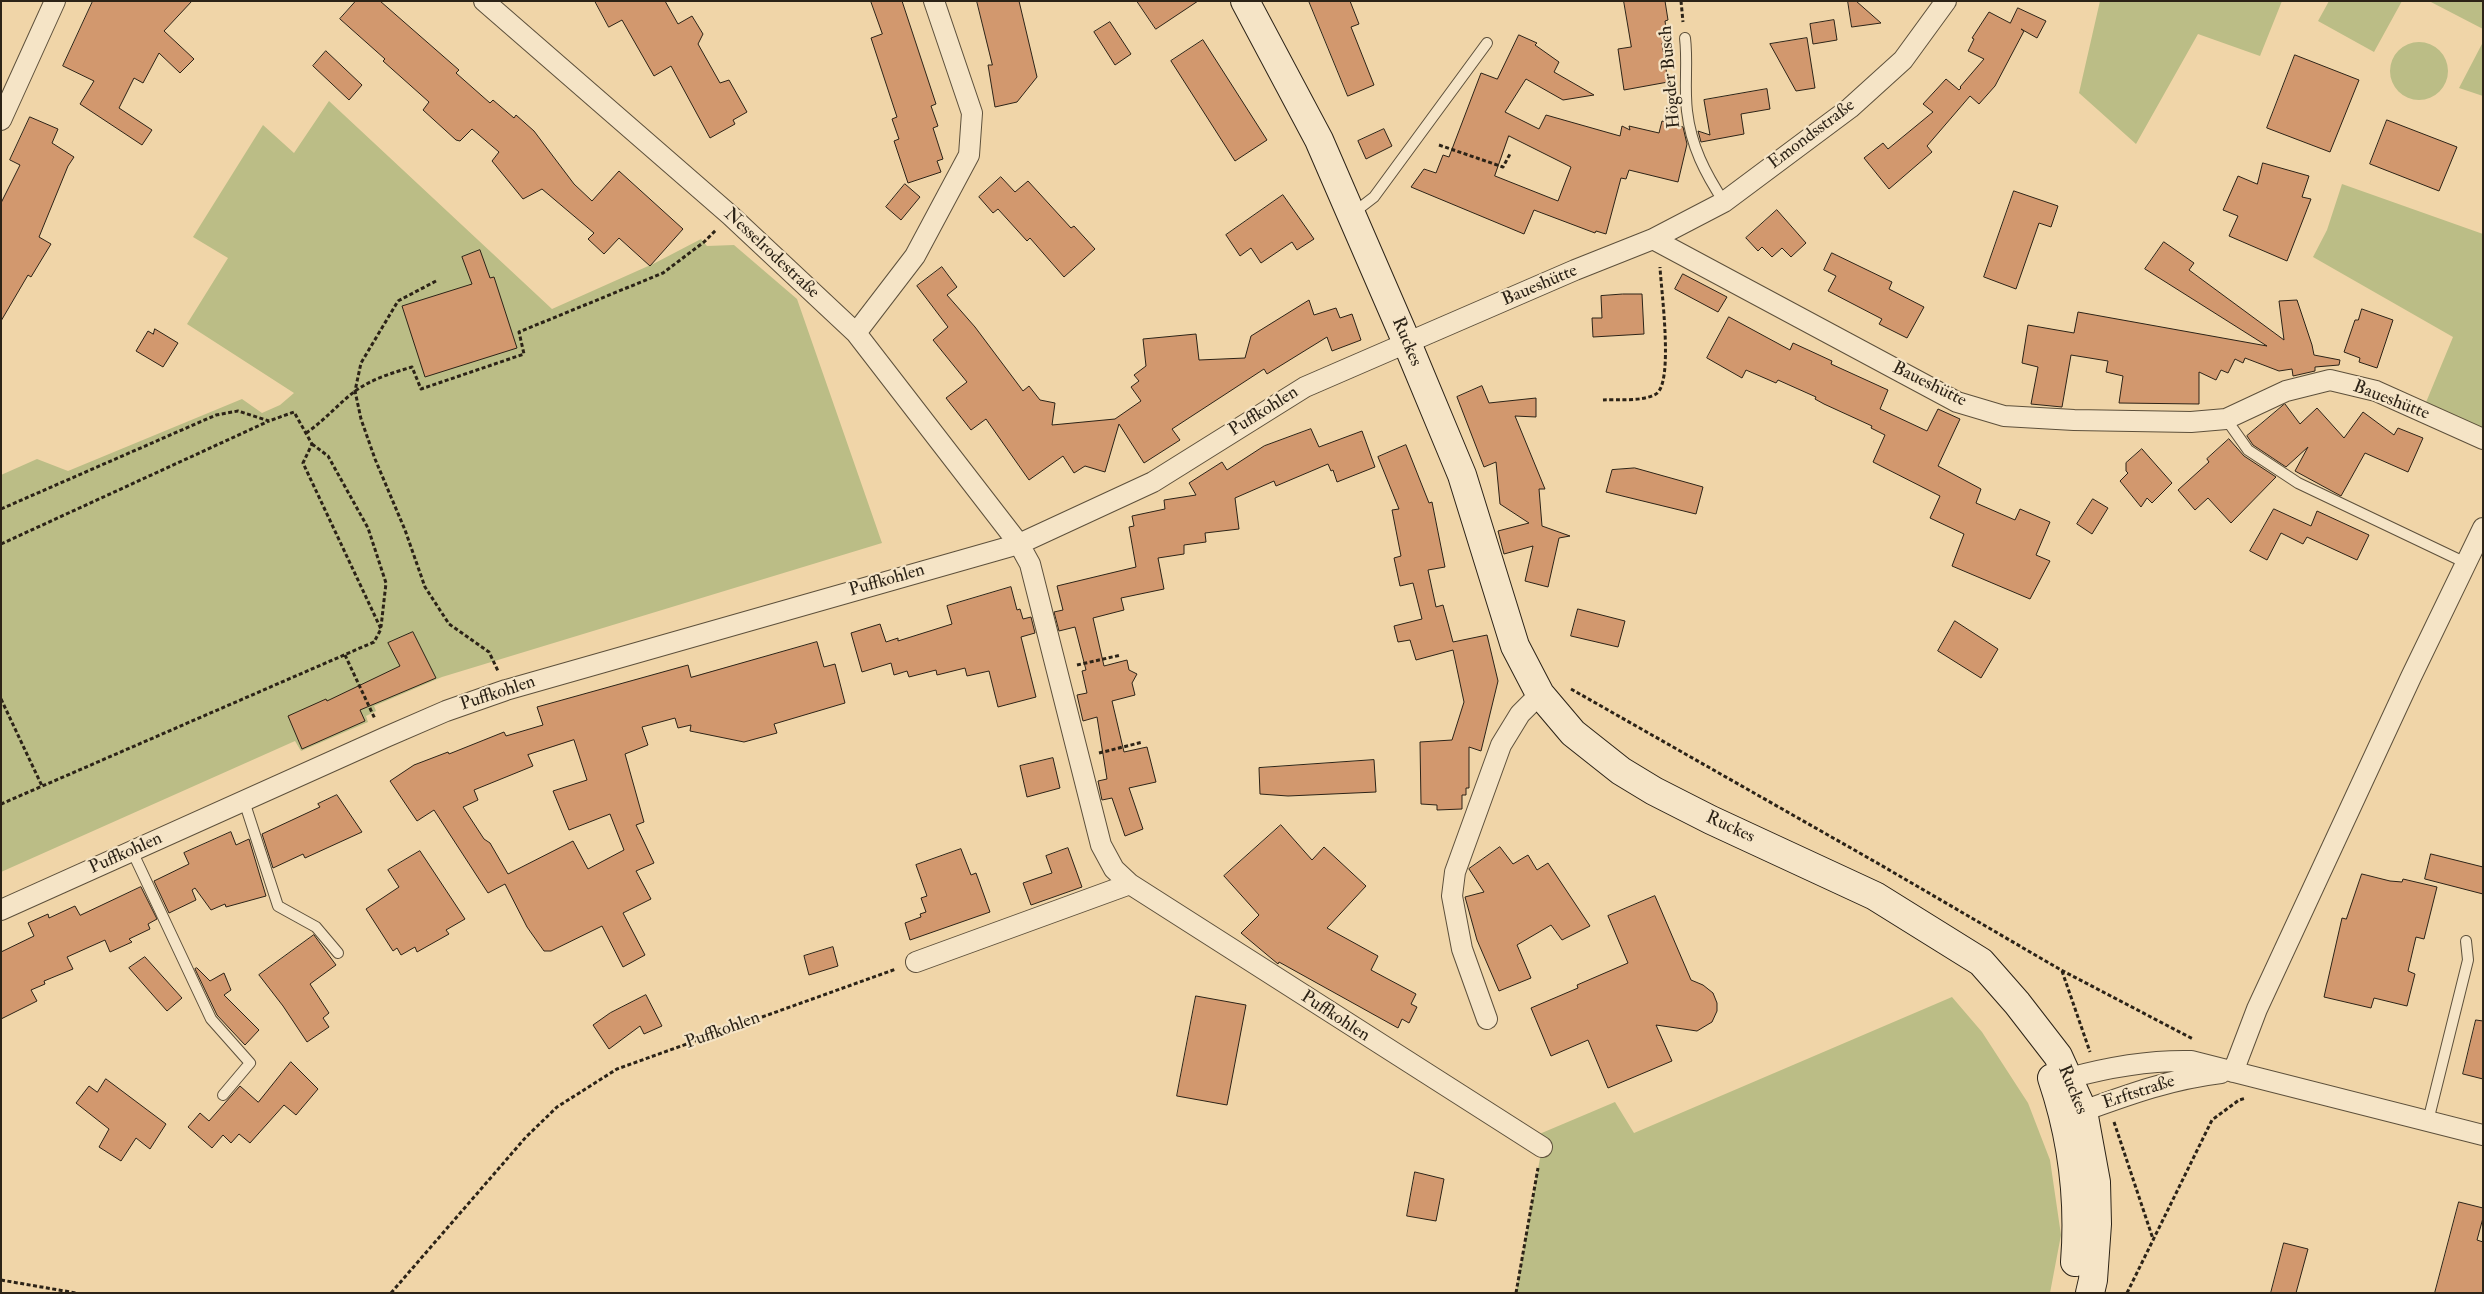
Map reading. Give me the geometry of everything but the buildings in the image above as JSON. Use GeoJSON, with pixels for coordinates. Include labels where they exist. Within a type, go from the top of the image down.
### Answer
{"type":"FeatureCollection","features":[{"type":"Feature","properties":{"kind":"main road","name":"Ruckes"},"geometry":{"type":"LineString","coordinates":[[1245,1],[1319,140],[1407,344],[1462,475],[1515,646],[1540,694],[1573,733],[1621,771],[1654,791],[1875,896],[1981,962],[2017,1003],[2058,1056],[2068,1078]]}},
{"type":"Feature","properties":{"kind":"main road","name":"Ruckes"},"geometry":{"type":"LineString","coordinates":[[1940,935],[2018,1022],[2072,1108],[2096,1182],[2097,1224],[2093,1280],[2090,1293]]}},
{"type":"Feature","properties":{"kind":"main road"},"geometry":{"type":"LineString","coordinates":[[2068,1078],[2072,1108]]}},
{"type":"Feature","properties":{"kind":"main road","name":"Ruckes"},"geometry":{"type":"LineString","coordinates":[[2072,1108],[2078,1231],[2072,1293]]}},
{"type":"Feature","properties":{"kind":"street"},"geometry":{"type":"LineString","coordinates":[[1,120],[55,1]]}},
{"type":"Feature","properties":{"kind":"street","name":"Nesselrodestraße"},"geometry":{"type":"LineString","coordinates":[[484,1],[730,215],[856,332],[1019,544]]}},
{"type":"Feature","properties":{"kind":"street"},"geometry":{"type":"LineString","coordinates":[[856,332],[915,256],[969,155],[972,113],[934,1]]}},
{"type":"Feature","properties":{"kind":"street","name":"Emondsstraße"},"geometry":{"type":"LineString","coordinates":[[1659,242],[1724,202],[1850,108],[1903,60],[1946,1]]}},
{"type":"Feature","properties":{"kind":"street","name":"Baueshütte"},"geometry":{"type":"LineString","coordinates":[[1407,344],[1575,270],[1659,242],[1957,402],[2004,416],[2191,422],[2226,419],[2286,391],[2330,380],[2376,391],[2483,439]]}},
{"type":"Feature","properties":{"kind":"street","name":"Puffkohlen"},"geometry":{"type":"LineString","coordinates":[[1,910],[446,711],[506,690],[1019,544],[1153,482],[1305,387],[1407,344]]}},
{"type":"Feature","properties":{"kind":"street"},"geometry":{"type":"LineString","coordinates":[[2233,1072],[2257,1009],[2411,676],[2483,528]]}},
{"type":"Feature","properties":{"kind":"street","name":"Puffkohlen"},"geometry":{"type":"LineString","coordinates":[[1019,544],[1030,564],[1101,845],[1114,869],[1130,884],[1542,1147]]}},
{"type":"Feature","properties":{"kind":"street"},"geometry":{"type":"LineString","coordinates":[[1487,1019],[1462,949],[1452,896],[1455,872],[1501,745],[1520,714],[1540,694]]}},
{"type":"Feature","properties":{"kind":"street"},"geometry":{"type":"LineString","coordinates":[[916,962],[1130,884]]}},
{"type":"Feature","properties":{"kind":"street","name":"Erftstraße"},"geometry":{"type":"LineString","coordinates":[[2068,1078],[2126,1064],[2159,1060],[2191,1061],[2483,1135]]}},
{"type":"Feature","properties":{"kind":"street","name":"Erftstraße"},"geometry":{"type":"LineString","coordinates":[[2072,1108],[2193,1076],[2233,1072]]}},
{"type":"Feature","properties":{"kind":"lane","name":"Högder Busch"},"geometry":{"type":"LineString","coordinates":[[1685,38],[1687,110],[1690,129],[1703,170],[1724,202]]}},
{"type":"Feature","properties":{"kind":"lane"},"geometry":{"type":"LineString","coordinates":[[1351,214],[1374,197],[1487,43]]}},
{"type":"Feature","properties":{"kind":"lane"},"geometry":{"type":"LineString","coordinates":[[2226,419],[2248,450],[2298,483],[2466,563]]}},
{"type":"Feature","properties":{"kind":"lane"},"geometry":{"type":"LineString","coordinates":[[244,801],[278,906],[316,927],[338,953]]}},
{"type":"Feature","properties":{"kind":"lane"},"geometry":{"type":"LineString","coordinates":[[132,851],[211,1020],[250,1063],[223,1095]]}},
{"type":"Feature","properties":{"kind":"lane"},"geometry":{"type":"LineString","coordinates":[[2428,1121],[2468,960],[2466,941]]}},
{"type":"Feature","properties":{"kind":"path","name":"Högder Busch"},"geometry":{"type":"LineString","coordinates":[[1681,1],[1685,38]]}},
{"type":"Feature","properties":{"kind":"path"},"geometry":{"type":"LineString","coordinates":[[1439,145],[1502,167],[1510,154]]}},
{"type":"Feature","properties":{"kind":"path"},"geometry":{"type":"LineString","coordinates":[[306,433],[321,423],[355,391],[384,376],[412,367],[421,389],[524,354],[519,332],[663,273],[704,242],[730,215]]}},
{"type":"Feature","properties":{"kind":"path"},"geometry":{"type":"LineString","coordinates":[[1603,400],[1641,398],[1656,394],[1664,384],[1666,365],[1659,242]]}},
{"type":"Feature","properties":{"kind":"path"},"geometry":{"type":"LineString","coordinates":[[436,281],[398,301],[361,363],[355,391],[361,419],[375,459],[405,530],[425,587],[449,624],[489,652]]}},
{"type":"Feature","properties":{"kind":"path"},"geometry":{"type":"LineString","coordinates":[[1,509],[216,415],[238,411],[269,421]]}},
{"type":"Feature","properties":{"kind":"path"},"geometry":{"type":"LineString","coordinates":[[1,544],[269,421],[294,412],[312,444],[328,456],[368,528],[386,583],[380,629],[374,642],[1,804]]}},
{"type":"Feature","properties":{"kind":"path"},"geometry":{"type":"LineString","coordinates":[[312,444],[303,463],[380,629]]}},
{"type":"Feature","properties":{"kind":"path"},"geometry":{"type":"LineString","coordinates":[[345,654],[371,714],[386,737]]}},
{"type":"Feature","properties":{"kind":"path"},"geometry":{"type":"LineString","coordinates":[[1057,670],[1120,655]]}},
{"type":"Feature","properties":{"kind":"path"},"geometry":{"type":"LineString","coordinates":[[1540,694],[1556,681],[1879,864],[2061,970],[2199,1042]]}},
{"type":"Feature","properties":{"kind":"path"},"geometry":{"type":"LineString","coordinates":[[1,699],[42,786]]}},
{"type":"Feature","properties":{"kind":"path"},"geometry":{"type":"LineString","coordinates":[[1079,758],[1143,742]]}},
{"type":"Feature","properties":{"kind":"path","name":"Puffkohlen"},"geometry":{"type":"LineString","coordinates":[[391,1293],[526,1137],[557,1107],[617,1069],[916,962]]}},
{"type":"Feature","properties":{"kind":"path"},"geometry":{"type":"LineString","coordinates":[[2127,1293],[2212,1120],[2239,1100],[2253,1097]]}},
{"type":"Feature","properties":{"kind":"path"},"geometry":{"type":"LineString","coordinates":[[1516,1293],[1542,1147]]}},
{"type":"Feature","properties":{"kind":"path"},"geometry":{"type":"LineString","coordinates":[[1,1280],[76,1293]]}},
{"type":"Feature","properties":{"kind":"green space"},"geometry":{"type":"Polygon","coordinates":[[[2100,1],[2282,1],[2260,56],[2198,34],[2136,144],[2079,93],[2100,1]]]}},
{"type":"Feature","properties":{"kind":"green space"},"geometry":{"type":"Polygon","coordinates":[[[2329,1],[2402,1],[2374,52],[2318,21],[2329,1]]]}},
{"type":"Feature","properties":{"kind":"green space"},"geometry":{"type":"Polygon","coordinates":[[[2429,1],[2483,1],[2483,29],[2429,1]]]}},
{"type":"Feature","properties":{"kind":"green space"},"geometry":{"type":"Polygon","coordinates":[[[2419,42],[2430,44],[2443,55],[2448,71],[2446,82],[2435,95],[2419,100],[2408,98],[2395,87],[2390,71],[2392,60],[2403,47],[2419,42]]]}},
{"type":"Feature","properties":{"kind":"green space"},"geometry":{"type":"Polygon","coordinates":[[[2483,42],[2483,96],[2459,88],[2483,42]]]}},
{"type":"Feature","properties":{"kind":"green space"},"geometry":{"type":"Polygon","coordinates":[[[329,101],[552,309],[655,263],[701,239],[707,246],[734,245],[797,299],[882,543],[442,677],[374,706],[376,711],[366,716],[368,722],[301,751],[295,741],[1,872],[1,475],[37,459],[68,471],[242,399],[262,413],[280,405],[294,393],[187,324],[228,258],[193,237],[263,125],[294,153],[329,101]]]}},
{"type":"Feature","properties":{"kind":"green space"},"geometry":{"type":"Polygon","coordinates":[[[2342,184],[2483,234],[2483,439],[2422,412],[2453,337],[2313,257],[2327,230],[2342,184]]]}},
{"type":"Feature","properties":{"kind":"green space"},"geometry":{"type":"Polygon","coordinates":[[[1952,997],[1982,1032],[2028,1103],[2050,1160],[2061,1235],[2050,1293],[1516,1293],[1542,1147],[1537,1135],[1615,1102],[1634,1133],[1952,997]]]}}]}
